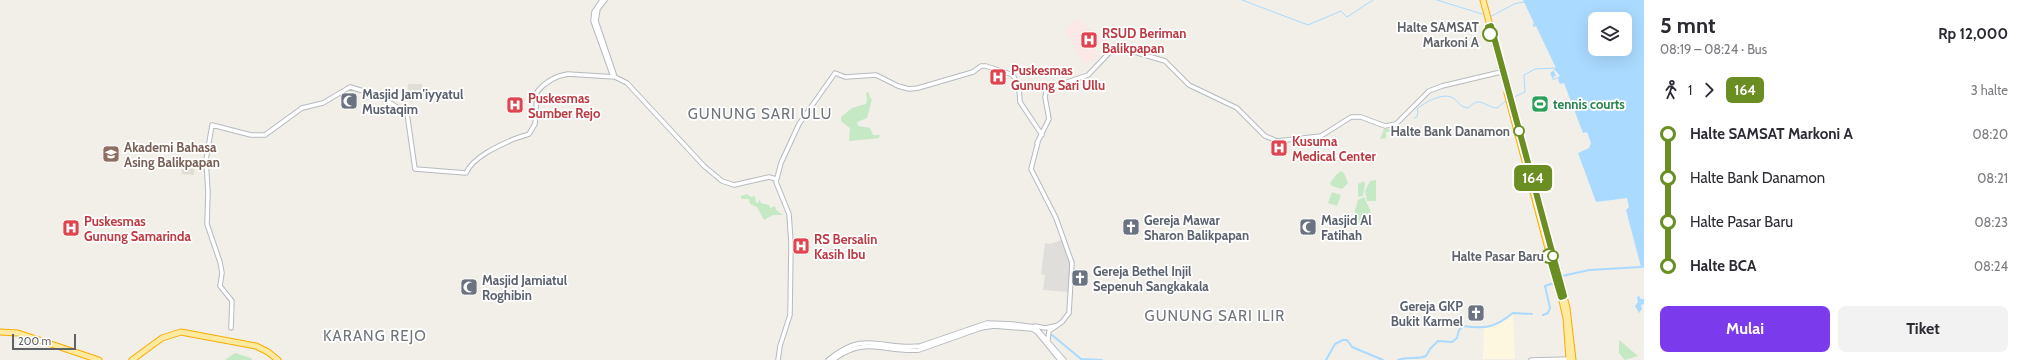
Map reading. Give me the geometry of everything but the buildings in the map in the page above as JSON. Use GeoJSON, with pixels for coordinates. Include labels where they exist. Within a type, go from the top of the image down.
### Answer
{"type":"FeatureCollection","features":[{"type":"Feature","properties":{"kind":"highway"},"geometry":{"type":"LineString","coordinates":[[1480,0],[1503,72],[1562,297],[1569,317],[1571,360]]}},
{"type":"Feature","properties":{"kind":"highway"},"geometry":{"type":"LineString","coordinates":[[1484,0],[1489,26]]}},
{"type":"Feature","properties":{"kind":"highway"},"geometry":{"type":"LineString","coordinates":[[0,332],[18,333],[99,360]]}},
{"type":"Feature","properties":{"kind":"highway"},"geometry":{"type":"LineString","coordinates":[[132,360],[166,336],[182,332],[258,346],[278,360]]}},
{"type":"Feature","properties":{"kind":"highway"},"geometry":{"type":"LineString","coordinates":[[136,360],[155,344],[178,335],[187,335],[256,349],[274,360]]}},
{"type":"Feature","properties":{"kind":"highway"},"geometry":{"type":"LineString","coordinates":[[81,354],[92,360]]}},
{"type":"Feature","properties":{"kind":"main road"},"geometry":{"type":"LineString","coordinates":[[602,0],[594,12],[593,21],[611,68],[632,87],[704,166],[722,181],[734,185],[767,177],[776,181]]}},
{"type":"Feature","properties":{"kind":"main road"},"geometry":{"type":"LineString","coordinates":[[605,0],[598,9],[596,21],[614,77]]}},
{"type":"Feature","properties":{"kind":"main road"},"geometry":{"type":"LineString","coordinates":[[834,360],[847,350],[858,347],[874,346],[919,350],[988,327],[1043,331],[1064,321],[1068,315],[1070,307],[1072,263],[1056,218],[1031,169],[1037,143],[1048,116],[1045,98],[1049,90],[1088,75],[1110,52],[1121,48],[1166,61],[1189,85],[1237,108],[1265,136],[1276,141],[1321,136],[1328,133],[1351,117],[1361,117],[1386,126],[1396,124],[1429,92],[1442,86],[1503,72]]}},
{"type":"Feature","properties":{"kind":"main road"},"geometry":{"type":"LineString","coordinates":[[779,360],[780,346],[790,315],[792,242],[789,214],[776,181],[800,121],[835,73],[845,77],[876,75],[898,86],[909,89],[920,88],[956,76],[972,74],[981,68],[989,67],[1010,73],[1015,78],[1019,87],[1020,102],[1042,133]]}},
{"type":"Feature","properties":{"kind":"main road"},"geometry":{"type":"LineString","coordinates":[[605,77],[611,68]]}},
{"type":"Feature","properties":{"kind":"main road"},"geometry":{"type":"LineString","coordinates":[[231,328],[232,301],[220,286],[222,273],[220,262],[207,224],[208,192],[206,160],[212,125],[251,135],[265,135],[302,108],[323,103],[346,88],[354,87],[377,95],[407,113],[415,169],[466,173],[472,165],[487,152],[531,132],[536,121],[536,92],[547,82],[561,75],[568,74],[614,77],[624,80]]}},
{"type":"Feature","properties":{"kind":"main road"},"geometry":{"type":"LineString","coordinates":[[828,360],[847,346],[856,343],[868,342],[914,346],[987,323],[1032,326],[1043,331],[1064,360]]}},
{"type":"Feature","properties":{"kind":"main road"},"geometry":{"type":"LineString","coordinates":[[1032,326],[1043,331],[1049,341]]}},
{"type":"Feature","properties":{"kind":"main road"},"geometry":{"type":"LineString","coordinates":[[1043,331],[1044,340],[1060,360]]}},
{"type":"Feature","properties":{"kind":"main road"},"geometry":{"type":"LineString","coordinates":[[1043,331],[1044,340]]}},
{"type":"Feature","properties":{"kind":"main road"},"geometry":{"type":"LineString","coordinates":[[1531,360],[1571,360]]}},
{"type":"Feature","properties":{"kind":"shaded area","name":"RSUD Beriman Balikpapan"},"geometry":{"type":"Polygon","coordinates":[[[1077,18],[1100,38],[1106,38],[1113,47],[1111,49],[1102,43],[1095,50],[1098,53],[1095,59],[1084,64],[1065,30],[1077,18]]]}},
{"type":"Feature","properties":{"kind":"shaded area"},"geometry":{"type":"Polygon","coordinates":[[[408,84],[422,84],[422,93],[408,93],[408,84]]]}},
{"type":"Feature","properties":{"kind":"shaded area"},"geometry":{"type":"Polygon","coordinates":[[[195,162],[194,175],[182,174],[181,164],[195,162]]]}},
{"type":"Feature","properties":{"kind":"shaded area"},"geometry":{"type":"Polygon","coordinates":[[[1062,240],[1070,263],[1068,292],[1043,290],[1045,275],[1041,274],[1045,243],[1050,244],[1062,240]]]}},
{"type":"Feature","properties":{"kind":"shaded area"},"geometry":{"type":"Polygon","coordinates":[[[1513,314],[1515,359],[1483,359],[1484,328],[1503,322],[1513,314]]]}},
{"type":"Feature","properties":{"kind":"green space"},"geometry":{"type":"Polygon","coordinates":[[[866,92],[869,93],[870,98],[872,99],[867,118],[857,122],[858,126],[870,128],[873,135],[880,135],[879,138],[849,141],[850,128],[841,121],[841,117],[852,108],[866,104],[866,92]]]}},
{"type":"Feature","properties":{"kind":"green space"},"geometry":{"type":"Polygon","coordinates":[[[1384,129],[1392,129],[1392,132],[1386,132],[1386,138],[1380,139],[1384,129]]]}},
{"type":"Feature","properties":{"kind":"green space"},"geometry":{"type":"Polygon","coordinates":[[[1341,171],[1344,173],[1348,183],[1342,189],[1332,186],[1330,183],[1341,171]]]}},
{"type":"Feature","properties":{"kind":"green space"},"geometry":{"type":"Polygon","coordinates":[[[1376,180],[1376,201],[1367,201],[1365,191],[1370,181],[1376,180]]]}},
{"type":"Feature","properties":{"kind":"green space"},"geometry":{"type":"Polygon","coordinates":[[[1364,181],[1363,196],[1358,197],[1358,184],[1364,181]]]}},
{"type":"Feature","properties":{"kind":"green space"},"geometry":{"type":"Polygon","coordinates":[[[1332,192],[1341,195],[1337,206],[1328,203],[1332,192]]]}},
{"type":"Feature","properties":{"kind":"green space"},"geometry":{"type":"Polygon","coordinates":[[[747,194],[751,197],[755,196],[756,203],[759,202],[759,199],[761,203],[769,205],[770,208],[775,206],[776,210],[783,215],[773,215],[764,220],[757,207],[750,204],[749,199],[741,199],[741,196],[747,194]]]}},
{"type":"Feature","properties":{"kind":"green space"},"geometry":{"type":"Polygon","coordinates":[[[1364,197],[1371,212],[1366,215],[1366,220],[1362,224],[1357,224],[1355,221],[1355,210],[1358,200],[1364,197]]]}},
{"type":"Feature","properties":{"kind":"green space"},"geometry":{"type":"Polygon","coordinates":[[[1619,340],[1638,356],[1625,360],[1619,353],[1619,340]]]}},
{"type":"Feature","properties":{"kind":"green space"},"geometry":{"type":"Polygon","coordinates":[[[235,353],[251,358],[252,360],[225,360],[235,353]]]}},
{"type":"Feature","properties":{"kind":"water"},"geometry":{"type":"Polygon","coordinates":[[[1523,0],[1644,0],[1644,268],[1641,267],[1626,210],[1629,207],[1627,198],[1596,202],[1578,153],[1589,148],[1591,143],[1587,132],[1583,133],[1564,83],[1560,84],[1558,80],[1559,78],[1553,80],[1550,73],[1553,69],[1556,76],[1553,77],[1554,79],[1560,76],[1554,69],[1556,68],[1536,26],[1533,27],[1534,23],[1523,0]]]}},
{"type":"Feature","properties":{"kind":"water"},"geometry":{"type":"Polygon","coordinates":[[[1639,296],[1641,299],[1644,299],[1644,304],[1641,305],[1642,309],[1639,313],[1635,306],[1638,302],[1637,297],[1639,296]]]}},
{"type":"Feature","properties":{"kind":"waterway"},"geometry":{"type":"LineString","coordinates":[[1242,0],[1308,25],[1341,11],[1347,17],[1373,0]]}},
{"type":"Feature","properties":{"kind":"waterway"},"geometry":{"type":"LineString","coordinates":[[1437,0],[1482,14]]}},
{"type":"Feature","properties":{"kind":"waterway"},"geometry":{"type":"LineString","coordinates":[[1490,17],[1514,4],[1524,2]]}},
{"type":"Feature","properties":{"kind":"waterway"},"geometry":{"type":"LineString","coordinates":[[1512,98],[1525,92],[1524,75],[1535,69],[1556,68]]}},
{"type":"Feature","properties":{"kind":"waterway"},"geometry":{"type":"LineString","coordinates":[[1414,118],[1417,117],[1417,109],[1425,103],[1444,96],[1449,96],[1461,105],[1468,108],[1476,102],[1497,108],[1507,100]]}},
{"type":"Feature","properties":{"kind":"waterway"},"geometry":{"type":"LineString","coordinates":[[1558,277],[1589,270],[1641,267]]}},
{"type":"Feature","properties":{"kind":"waterway"},"geometry":{"type":"LineString","coordinates":[[1543,315],[1548,313],[1550,308],[1545,286],[1554,283],[1555,279]]}},
{"type":"Feature","properties":{"kind":"waterway"},"geometry":{"type":"LineString","coordinates":[[1398,360],[1426,356],[1430,349],[1438,341],[1452,342],[1457,338],[1459,330],[1463,326],[1490,326],[1500,322],[1513,313],[1532,314]]}},
{"type":"Feature","properties":{"kind":"waterway"},"geometry":{"type":"LineString","coordinates":[[1052,335],[1081,359],[1102,360]]}},
{"type":"Feature","properties":{"kind":"waterway"},"geometry":{"type":"LineString","coordinates":[[1326,360],[1335,344],[1343,340],[1347,340],[1352,347],[1383,360]]}},
{"type":"Feature","properties":{"kind":"bus line","name":"164"},"geometry":{"type":"LineString","coordinates":[[1490,34],[1488,27],[1491,26],[1564,296],[1561,297],[1549,256]]}},
{"type":"Feature","properties":{"kind":"place","name":"Halte SAMSAT Markoni A"},"geometry":{"type":"Point","coordinates":[1490,34]}},
{"type":"Feature","properties":{"kind":"place","name":"RSUD Beriman Balikpapan"},"geometry":{"type":"Point","coordinates":[1089,40]}},
{"type":"Feature","properties":{"kind":"place","name":"Puskesmas Gunung Sari Ullu"},"geometry":{"type":"Point","coordinates":[998,77]}},
{"type":"Feature","properties":{"kind":"place","name":"Masjid Jam'iyyatul Mustaqim"},"geometry":{"type":"Point","coordinates":[349,101]}},
{"type":"Feature","properties":{"kind":"place","name":"tennis courts"},"geometry":{"type":"Point","coordinates":[1540,104]}},
{"type":"Feature","properties":{"kind":"place","name":"Puskesmas Sumber Rejo"},"geometry":{"type":"Point","coordinates":[515,105]}},
{"type":"Feature","properties":{"kind":"place","name":"Halte Bank Danamon"},"geometry":{"type":"Point","coordinates":[1519,131]}},
{"type":"Feature","properties":{"kind":"place","name":"Kusuma Medical Center"},"geometry":{"type":"Point","coordinates":[1279,148]}},
{"type":"Feature","properties":{"kind":"place","name":"Akademi Bahasa Asing Balikpapan"},"geometry":{"type":"Point","coordinates":[111,154]}},
{"type":"Feature","properties":{"kind":"place","name":"Gereja Mawar Sharon Balikpapan"},"geometry":{"type":"Point","coordinates":[1131,227]}},
{"type":"Feature","properties":{"kind":"place","name":"Masjid Al Fatihah"},"geometry":{"type":"Point","coordinates":[1308,227]}},
{"type":"Feature","properties":{"kind":"place","name":"Puskesmas Gunung Samarinda"},"geometry":{"type":"Point","coordinates":[71,228]}},
{"type":"Feature","properties":{"kind":"place","name":"RS Bersalin Kasih Ibu"},"geometry":{"type":"Point","coordinates":[801,246]}},
{"type":"Feature","properties":{"kind":"place","name":"Halte Pasar Baru"},"geometry":{"type":"Point","coordinates":[1553,256]}},
{"type":"Feature","properties":{"kind":"place","name":"Gereja Bethel Injil Sepenuh Sangkakala"},"geometry":{"type":"Point","coordinates":[1080,278]}},
{"type":"Feature","properties":{"kind":"place","name":"Masjid Jamiatul Roghibin"},"geometry":{"type":"Point","coordinates":[469,287]}},
{"type":"Feature","properties":{"kind":"place","name":"Gereja GKP Bukit Karmel"},"geometry":{"type":"Point","coordinates":[1476,313]}},
{"type":"Feature","properties":{"kind":"district","name":"GUNUNG SARI ULU"},"geometry":{"type":"Point","coordinates":[760,114]}},
{"type":"Feature","properties":{"kind":"district","name":"GUNUNG SARI ILIR"},"geometry":{"type":"Point","coordinates":[1215,316]}},
{"type":"Feature","properties":{"kind":"district","name":"KARANG REJO"},"geometry":{"type":"Point","coordinates":[375,336]}}]}
